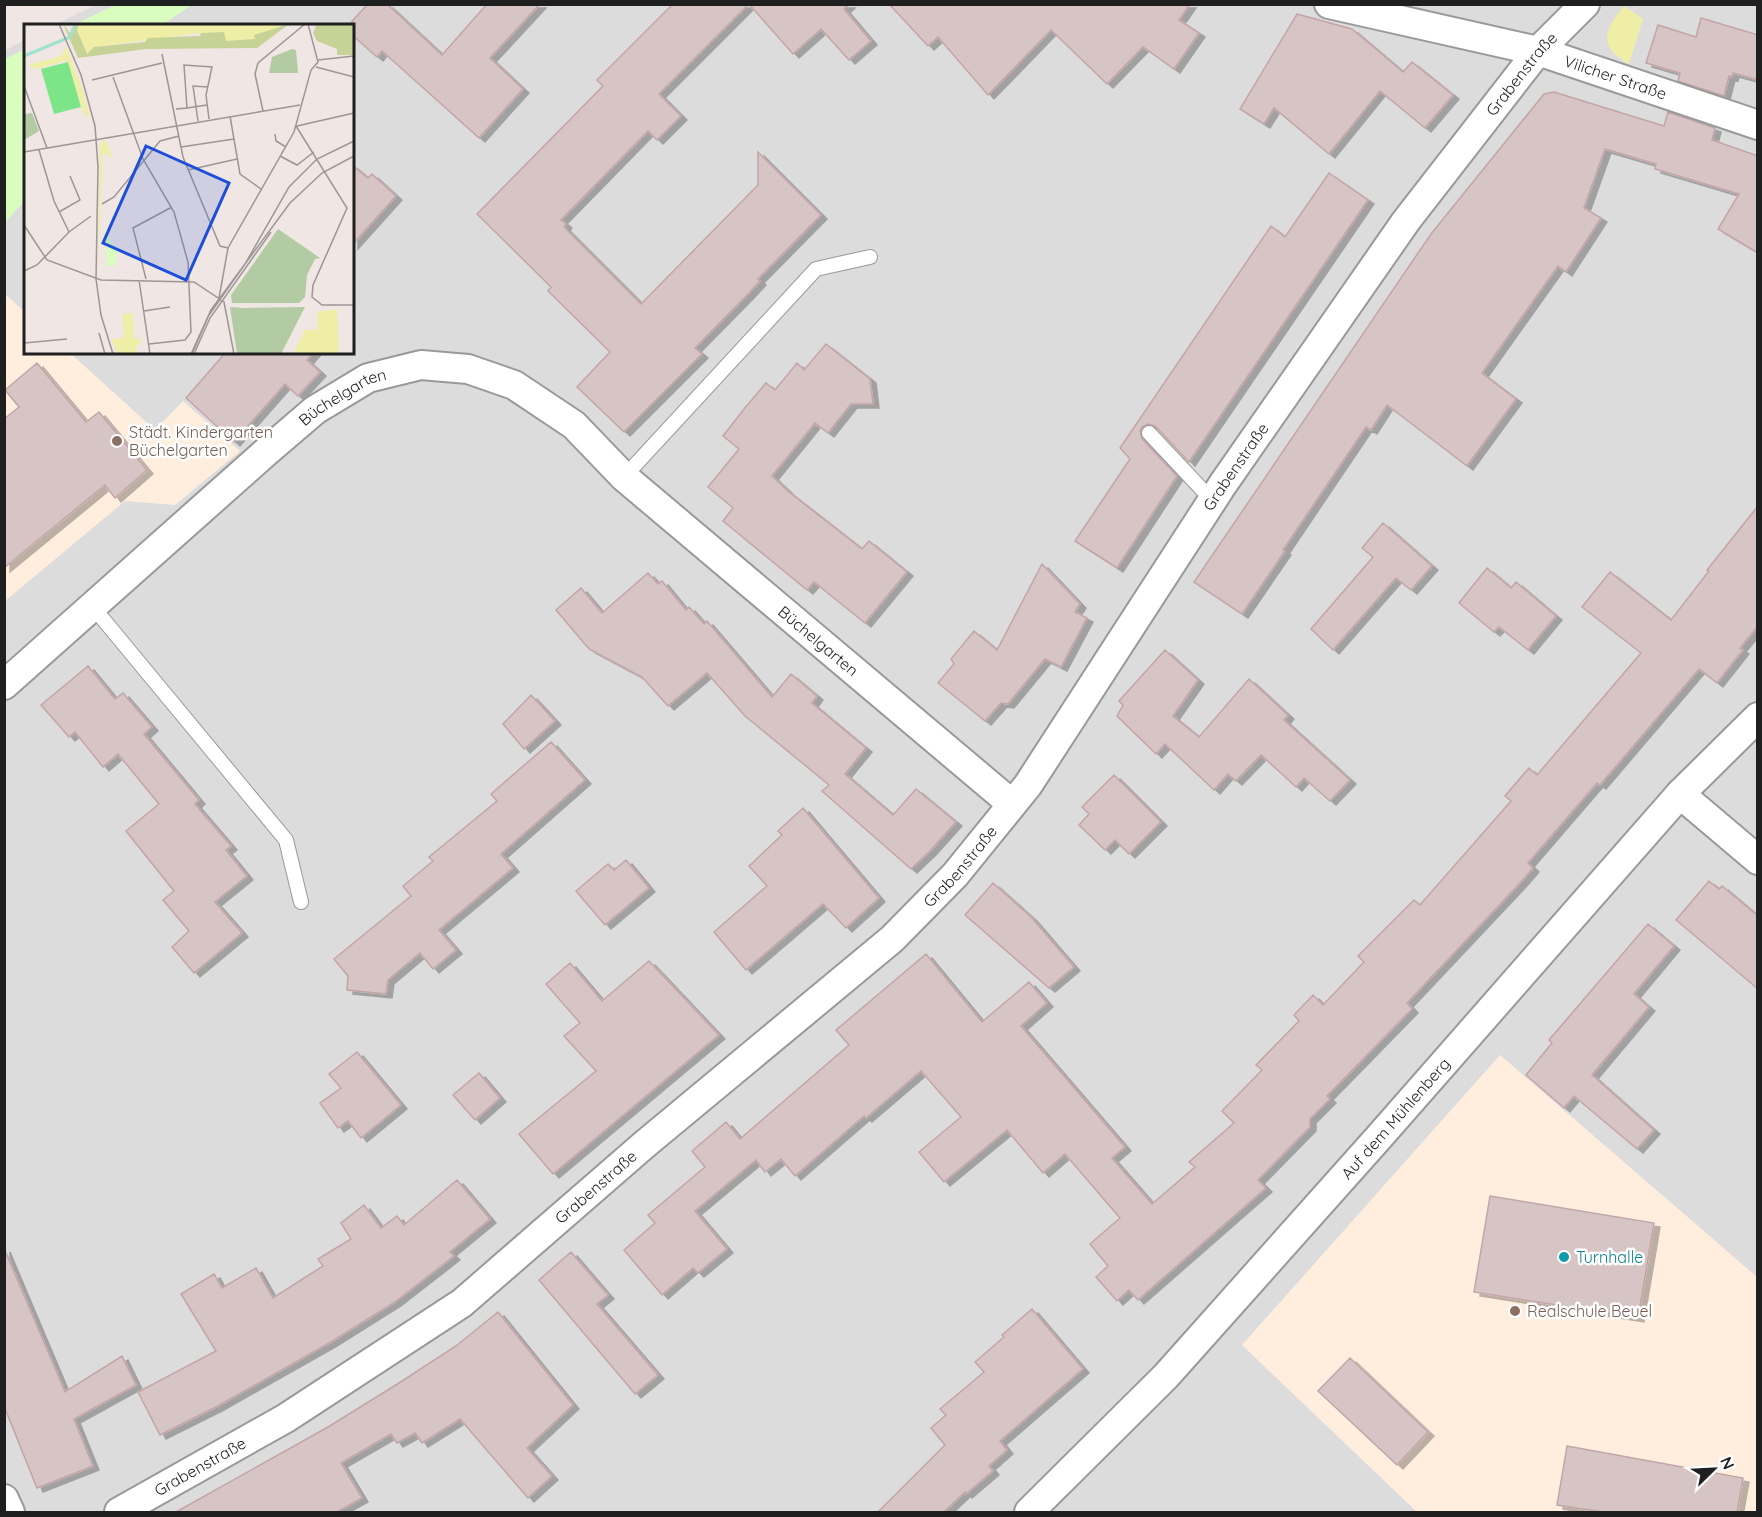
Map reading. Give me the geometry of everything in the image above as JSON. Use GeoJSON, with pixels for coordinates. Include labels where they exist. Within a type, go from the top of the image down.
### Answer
{"type":"FeatureCollection","features":[{"type":"Feature","properties":{"kind":"street","name":"Vilicher Straße"},"geometry":{"type":"LineString","coordinates":[[1329,4],[1538,51],[1758,125]]}},
{"type":"Feature","properties":{"kind":"street","name":"Grabenstraße"},"geometry":{"type":"LineString","coordinates":[[119,1512],[286,1418],[462,1303],[645,1144],[892,939],[955,875],[1028,785],[1212,500],[1406,221],[1538,51],[1585,4]]}},
{"type":"Feature","properties":{"kind":"street","name":"Büchelgarten"},"geometry":{"type":"LineString","coordinates":[[4,686],[182,525],[315,410],[368,378],[379,375],[421,364],[468,369],[514,384],[574,425],[624,477],[1012,804]]}},
{"type":"Feature","properties":{"kind":"street","name":"Auf dem Mühlenberg"},"geometry":{"type":"LineString","coordinates":[[1029,1512],[1166,1376],[1680,794],[1758,717]]}},
{"type":"Feature","properties":{"kind":"street"},"geometry":{"type":"LineString","coordinates":[[1680,794],[1758,860]]}},
{"type":"Feature","properties":{"kind":"street"},"geometry":{"type":"LineString","coordinates":[[4,1499],[10,1512]]}},
{"type":"Feature","properties":{"kind":"lane"},"geometry":{"type":"LineString","coordinates":[[624,477],[816,269],[870,257]]}},
{"type":"Feature","properties":{"kind":"lane"},"geometry":{"type":"LineString","coordinates":[[1149,433],[1212,500]]}},
{"type":"Feature","properties":{"kind":"lane"},"geometry":{"type":"LineString","coordinates":[[93,607],[286,840],[301,902]]}},
{"type":"Feature","properties":{"kind":"shaded area"},"geometry":{"type":"Polygon","coordinates":[[[98,4],[1757,5],[1757,1512],[5,1512],[5,50],[24,40],[24,354],[354,354],[354,24],[56,24],[98,4]]]}},
{"type":"Feature","properties":{"kind":"shaded area"},"geometry":{"type":"Polygon","coordinates":[[[361,274],[397,309],[355,354],[354,353],[354,281],[361,274]]]}},
{"type":"Feature","properties":{"kind":"shaded area","name":"Städt. Kindergarten Büchelgarten"},"geometry":{"type":"Polygon","coordinates":[[[4,293],[24,311],[24,354],[71,354],[155,430],[183,401],[240,451],[175,505],[125,501],[5,601],[4,293]]]}},
{"type":"Feature","properties":{"kind":"shaded area"},"geometry":{"type":"Polygon","coordinates":[[[129,514],[147,538],[6,656],[4,654],[5,617],[129,514]]]}},
{"type":"Feature","properties":{"kind":"shaded area","name":"Realschule Beuel"},"geometry":{"type":"Polygon","coordinates":[[[1500,1055],[1757,1277],[1757,1512],[1417,1512],[1242,1345],[1500,1055]]]}},
{"type":"Feature","properties":{"kind":"green space"},"geometry":{"type":"Polygon","coordinates":[[[117,4],[192,4],[164,24],[76,24],[117,4]]]}},
{"type":"Feature","properties":{"kind":"green space"},"geometry":{"type":"Polygon","coordinates":[[[1624,6],[1643,19],[1629,64],[1612,51],[1607,38],[1608,30],[1624,6]]]}},
{"type":"Feature","properties":{"kind":"green space"},"geometry":{"type":"Polygon","coordinates":[[[24,50],[24,201],[5,223],[5,59],[24,50]]]}},
{"type":"Feature","properties":{"kind":"building"},"geometry":{"type":"Polygon","coordinates":[[[368,4],[387,4],[442,55],[487,4],[540,4],[490,58],[523,89],[479,138],[382,51],[377,57],[354,37],[352,21],[368,4]]]}},
{"type":"Feature","properties":{"kind":"building"},"geometry":{"type":"Polygon","coordinates":[[[673,4],[749,4],[659,94],[681,116],[657,140],[648,131],[561,220],[566,224],[564,227],[641,304],[758,185],[758,152],[821,215],[695,348],[702,354],[624,432],[577,387],[610,352],[548,291],[551,287],[477,214],[603,86],[597,80],[673,4]]]}},
{"type":"Feature","properties":{"kind":"building"},"geometry":{"type":"Polygon","coordinates":[[[749,4],[849,4],[844,9],[871,41],[849,60],[821,29],[793,54],[749,4]]]}},
{"type":"Feature","properties":{"kind":"building"},"geometry":{"type":"Polygon","coordinates":[[[889,4],[1190,4],[1179,20],[1199,33],[1174,69],[1143,47],[1107,84],[1051,30],[988,95],[938,37],[928,46],[889,4]]]}},
{"type":"Feature","properties":{"kind":"building"},"geometry":{"type":"Polygon","coordinates":[[[1297,14],[1352,29],[1403,72],[1412,62],[1453,95],[1425,128],[1380,91],[1329,154],[1274,108],[1264,124],[1240,109],[1297,14]]]}},
{"type":"Feature","properties":{"kind":"building"},"geometry":{"type":"Polygon","coordinates":[[[1701,18],[1758,35],[1758,80],[1733,73],[1732,77],[1729,76],[1724,96],[1678,81],[1680,73],[1646,63],[1658,25],[1696,37],[1701,18]]]}},
{"type":"Feature","properties":{"kind":"building"},"geometry":{"type":"Polygon","coordinates":[[[1554,92],[1664,126],[1668,112],[1715,128],[1712,140],[1758,156],[1758,253],[1718,229],[1739,194],[1655,169],[1656,164],[1605,149],[1584,208],[1601,218],[1566,272],[1558,266],[1482,373],[1516,399],[1467,466],[1387,405],[1371,430],[1366,427],[1242,614],[1194,582],[1431,234],[1544,94],[1554,92]]]}},
{"type":"Feature","properties":{"kind":"building"},"geometry":{"type":"Polygon","coordinates":[[[354,167],[368,178],[372,174],[396,196],[354,243],[354,167]]]}},
{"type":"Feature","properties":{"kind":"building"},"geometry":{"type":"Polygon","coordinates":[[[1329,173],[1368,200],[1189,462],[1155,426],[1148,424],[1142,427],[1140,431],[1142,439],[1177,476],[1117,568],[1075,541],[1130,459],[1120,448],[1271,226],[1285,237],[1329,173]]]}},
{"type":"Feature","properties":{"kind":"building"},"geometry":{"type":"Polygon","coordinates":[[[826,344],[870,379],[873,404],[851,404],[828,433],[815,423],[772,476],[862,549],[869,541],[907,572],[865,623],[814,582],[807,590],[723,521],[733,508],[708,487],[739,449],[723,436],[744,409],[766,383],[775,390],[797,363],[804,370],[826,344]]]}},
{"type":"Feature","properties":{"kind":"building"},"geometry":{"type":"Polygon","coordinates":[[[224,354],[312,354],[307,360],[320,372],[298,396],[285,384],[234,442],[186,398],[224,354]]]}},
{"type":"Feature","properties":{"kind":"building"},"geometry":{"type":"Polygon","coordinates":[[[37,363],[86,422],[99,412],[147,470],[115,498],[105,485],[4,568],[4,419],[19,407],[5,390],[37,363]]]}},
{"type":"Feature","properties":{"kind":"building"},"geometry":{"type":"Polygon","coordinates":[[[1758,506],[1758,626],[1740,648],[1743,650],[1717,683],[1699,669],[1600,785],[1597,783],[1528,863],[1533,868],[1521,882],[1407,1003],[1412,1009],[1327,1096],[1330,1099],[1310,1119],[1310,1127],[1258,1180],[1266,1188],[1138,1300],[1129,1290],[1117,1301],[1096,1277],[1108,1266],[1090,1244],[1120,1218],[1065,1154],[1043,1173],[1007,1130],[944,1182],[919,1152],[961,1117],[921,1071],[866,1118],[864,1116],[795,1176],[781,1159],[765,1172],[756,1160],[695,1211],[727,1249],[698,1273],[693,1268],[662,1295],[624,1250],[655,1223],[648,1215],[705,1167],[692,1151],[726,1122],[740,1139],[849,1045],[836,1030],[926,954],[982,1022],[1029,982],[1047,1003],[1021,1026],[1125,1147],[1112,1158],[1152,1204],[1195,1167],[1189,1162],[1234,1123],[1222,1111],[1262,1070],[1256,1065],[1299,1021],[1294,1015],[1313,995],[1323,1005],[1364,962],[1358,956],[1414,900],[1420,905],[1511,801],[1505,796],[1529,768],[1537,775],[1641,653],[1582,607],[1610,572],[1671,620],[1758,506]]]}},
{"type":"Feature","properties":{"kind":"building"},"geometry":{"type":"Polygon","coordinates":[[[1383,523],[1432,566],[1411,590],[1396,578],[1333,650],[1311,629],[1373,557],[1362,548],[1383,523]]]}},
{"type":"Feature","properties":{"kind":"building"},"geometry":{"type":"Polygon","coordinates":[[[1042,564],[1080,604],[1075,612],[1087,618],[1061,667],[1045,659],[1008,704],[1001,703],[985,721],[938,683],[954,664],[951,659],[974,631],[997,650],[1042,564]]]}},
{"type":"Feature","properties":{"kind":"building"},"geometry":{"type":"Polygon","coordinates":[[[1487,568],[1511,588],[1516,582],[1556,616],[1528,650],[1499,627],[1494,632],[1459,603],[1487,568]]]}},
{"type":"Feature","properties":{"kind":"building"},"geometry":{"type":"Polygon","coordinates":[[[648,573],[658,584],[662,581],[686,610],[689,607],[704,624],[707,621],[772,697],[791,674],[817,696],[812,703],[866,748],[845,774],[893,815],[916,789],[956,822],[911,869],[822,791],[829,785],[745,716],[707,673],[668,706],[642,677],[589,649],[556,610],[581,588],[602,613],[648,573]]]}},
{"type":"Feature","properties":{"kind":"building"},"geometry":{"type":"Polygon","coordinates":[[[1165,650],[1198,680],[1173,716],[1199,737],[1249,679],[1288,715],[1284,720],[1350,780],[1330,801],[1304,778],[1296,787],[1261,755],[1236,781],[1228,774],[1214,790],[1165,744],[1156,754],[1117,716],[1123,705],[1119,701],[1165,650]]]}},
{"type":"Feature","properties":{"kind":"building"},"geometry":{"type":"Polygon","coordinates":[[[88,666],[115,699],[123,693],[152,727],[144,734],[199,800],[195,804],[231,846],[226,850],[247,876],[215,902],[242,933],[194,973],[172,947],[189,931],[163,900],[174,891],[126,831],[159,804],[118,754],[103,767],[75,732],[69,737],[41,705],[88,666]]]}},
{"type":"Feature","properties":{"kind":"building"},"geometry":{"type":"Polygon","coordinates":[[[531,695],[555,721],[524,749],[503,724],[531,695]]]}},
{"type":"Feature","properties":{"kind":"building"},"geometry":{"type":"Polygon","coordinates":[[[551,742],[585,780],[501,854],[513,868],[439,930],[456,950],[433,969],[420,953],[388,980],[386,994],[347,990],[348,976],[334,959],[411,896],[403,886],[433,861],[429,857],[497,801],[491,794],[551,742]]]}},
{"type":"Feature","properties":{"kind":"building"},"geometry":{"type":"Polygon","coordinates":[[[1114,775],[1161,822],[1129,854],[1115,840],[1105,850],[1079,825],[1089,814],[1082,807],[1114,775]]]}},
{"type":"Feature","properties":{"kind":"building"},"geometry":{"type":"Polygon","coordinates":[[[803,808],[879,898],[846,928],[823,904],[746,970],[714,932],[767,886],[749,866],[782,835],[778,831],[803,808]]]}},
{"type":"Feature","properties":{"kind":"building"},"geometry":{"type":"Polygon","coordinates":[[[626,860],[649,888],[605,925],[576,891],[608,864],[614,870],[626,860]]]}},
{"type":"Feature","properties":{"kind":"building"},"geometry":{"type":"Polygon","coordinates":[[[1709,881],[1719,889],[1722,886],[1758,916],[1758,989],[1676,920],[1709,881]]]}},
{"type":"Feature","properties":{"kind":"building"},"geometry":{"type":"Polygon","coordinates":[[[993,883],[1031,917],[1074,967],[1049,988],[965,915],[993,883]]]}},
{"type":"Feature","properties":{"kind":"building"},"geometry":{"type":"Polygon","coordinates":[[[1648,924],[1674,946],[1634,994],[1649,1007],[1592,1075],[1654,1130],[1637,1149],[1574,1096],[1564,1108],[1526,1075],[1552,1043],[1549,1040],[1648,924]]]}},
{"type":"Feature","properties":{"kind":"building"},"geometry":{"type":"Polygon","coordinates":[[[649,961],[719,1035],[553,1174],[519,1134],[596,1071],[564,1036],[580,1023],[546,984],[570,963],[602,1001],[649,961]]]}},
{"type":"Feature","properties":{"kind":"building"},"geometry":{"type":"Polygon","coordinates":[[[357,1052],[401,1105],[361,1138],[348,1121],[338,1128],[320,1103],[341,1088],[329,1074],[357,1052]]]}},
{"type":"Feature","properties":{"kind":"building"},"geometry":{"type":"Polygon","coordinates":[[[479,1073],[500,1098],[475,1120],[453,1095],[479,1073]]]}},
{"type":"Feature","properties":{"kind":"building"},"geometry":{"type":"Polygon","coordinates":[[[457,1180],[490,1219],[450,1252],[454,1256],[395,1302],[331,1342],[218,1406],[160,1435],[138,1392],[216,1351],[181,1294],[214,1274],[222,1288],[256,1268],[273,1298],[323,1266],[318,1259],[351,1239],[341,1223],[364,1205],[381,1228],[397,1216],[404,1225],[457,1180]]]}},
{"type":"Feature","properties":{"kind":"building","name":"Turnhalle"},"geometry":{"type":"Polygon","coordinates":[[[1490,1196],[1654,1223],[1638,1318],[1474,1292],[1490,1196]]]}},
{"type":"Feature","properties":{"kind":"building"},"geometry":{"type":"Polygon","coordinates":[[[4,1248],[65,1392],[122,1356],[136,1385],[74,1419],[93,1466],[37,1488],[4,1406],[4,1248]]]}},
{"type":"Feature","properties":{"kind":"building"},"geometry":{"type":"Polygon","coordinates":[[[571,1252],[608,1295],[597,1304],[658,1375],[635,1394],[539,1280],[571,1252]]]}},
{"type":"Feature","properties":{"kind":"building"},"geometry":{"type":"Polygon","coordinates":[[[1032,1309],[1083,1369],[1000,1441],[1007,1450],[989,1466],[993,1471],[966,1494],[965,1492],[944,1512],[878,1512],[945,1445],[931,1428],[946,1415],[940,1409],[984,1372],[975,1362],[1032,1309]]]}},
{"type":"Feature","properties":{"kind":"building"},"geometry":{"type":"Polygon","coordinates":[[[498,1312],[573,1405],[527,1448],[552,1476],[528,1498],[460,1419],[422,1443],[415,1433],[397,1443],[391,1434],[341,1463],[362,1498],[337,1512],[176,1512],[328,1427],[399,1383],[456,1346],[498,1312]]]}},
{"type":"Feature","properties":{"kind":"building"},"geometry":{"type":"Polygon","coordinates":[[[1350,1358],[1428,1432],[1397,1465],[1318,1391],[1350,1358]]]}},
{"type":"Feature","properties":{"kind":"building"},"geometry":{"type":"Polygon","coordinates":[[[1567,1446],[1743,1478],[1737,1512],[1603,1512],[1557,1505],[1567,1446]]]}},
{"type":"Feature","properties":{"kind":"place","name":"Städt. Kindergarten Büchelgarten"},"geometry":{"type":"Point","coordinates":[117,441]}},
{"type":"Feature","properties":{"kind":"place","name":"Turnhalle"},"geometry":{"type":"Point","coordinates":[1564,1257]}},
{"type":"Feature","properties":{"kind":"place","name":"Realschule Beuel"},"geometry":{"type":"Point","coordinates":[1515,1311]}}]}
